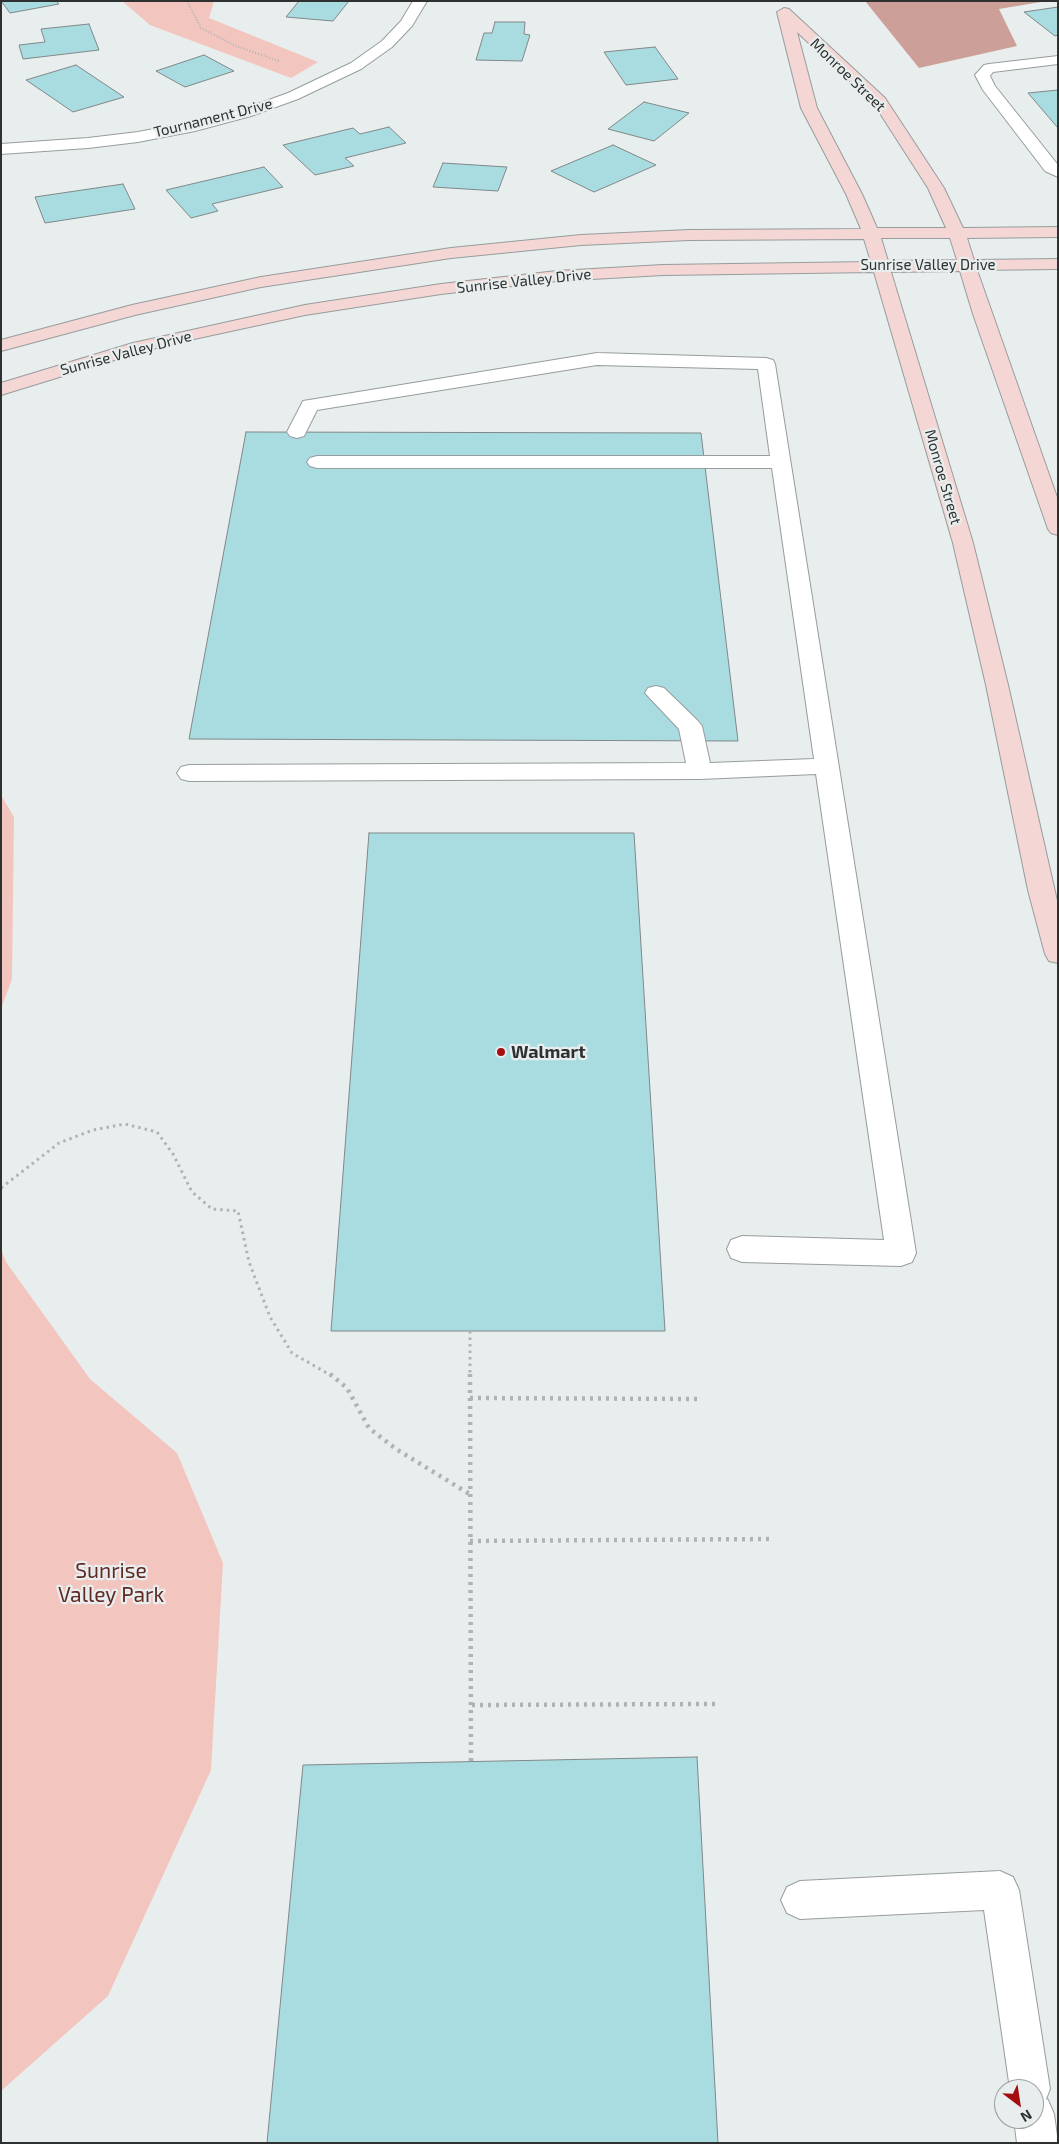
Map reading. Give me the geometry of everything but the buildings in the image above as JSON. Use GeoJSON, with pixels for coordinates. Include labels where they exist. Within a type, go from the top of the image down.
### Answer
{"type":"FeatureCollection","features":[{"type":"Feature","properties":{"kind":"main road","name":"Monroe Street"},"geometry":{"type":"LineString","coordinates":[[776,1],[786,15],[880,101],[936,188],[957,233],[980,307],[1058,529]]}},
{"type":"Feature","properties":{"kind":"main road","name":"Monroe Street"},"geometry":{"type":"LineString","coordinates":[[786,15],[809,108],[854,194],[871,233],[882,265],[963,543],[997,684],[1036,870],[1058,954]]}},
{"type":"Feature","properties":{"kind":"main road","name":"Sunrise Valley Drive"},"geometry":{"type":"LineString","coordinates":[[1,346],[132,310],[270,280],[396,260],[581,240],[689,235],[1058,232]]}},
{"type":"Feature","properties":{"kind":"main road","name":"Sunrise Valley Drive"},"geometry":{"type":"LineString","coordinates":[[1,388],[130,350],[194,334],[305,310],[431,290],[613,272],[882,265],[1058,264]]}},
{"type":"Feature","properties":{"kind":"street","name":"Tournament Drive"},"geometry":{"type":"LineString","coordinates":[[1,149],[88,143],[138,137],[195,126],[246,113],[293,96],[335,78],[356,66],[386,44],[407,23],[420,1]]}},
{"type":"Feature","properties":{"kind":"street"},"geometry":{"type":"LineString","coordinates":[[1058,60],[989,68],[982,75],[988,87],[1033,146],[1051,168],[1058,172]]}},
{"type":"Feature","properties":{"kind":"street"},"geometry":{"type":"LineString","coordinates":[[297,432],[310,404],[597,359],[766,364],[901,1254],[742,1249]]}},
{"type":"Feature","properties":{"kind":"street"},"geometry":{"type":"LineString","coordinates":[[317,462],[781,462]]}},
{"type":"Feature","properties":{"kind":"street"},"geometry":{"type":"LineString","coordinates":[[656,693],[690,726],[700,771]]}},
{"type":"Feature","properties":{"kind":"street"},"geometry":{"type":"LineString","coordinates":[[189,773],[700,771],[827,766]]}},
{"type":"Feature","properties":{"kind":"street"},"geometry":{"type":"LineString","coordinates":[[800,1900],[1000,1890],[1028,2079]]}},
{"type":"Feature","properties":{"kind":"street"},"geometry":{"type":"LineString","coordinates":[[1036,2129],[1038,2143]]}},
{"type":"Feature","properties":{"kind":"path"},"geometry":{"type":"LineString","coordinates":[[187,1],[201,28],[236,46],[335,78]]}},
{"type":"Feature","properties":{"kind":"path"},"geometry":{"type":"LineString","coordinates":[[1,1188],[59,1143],[92,1130],[125,1124],[157,1132],[173,1154],[192,1192],[212,1209],[238,1211],[249,1262],[270,1317],[292,1353],[330,1374],[347,1388],[369,1428],[396,1449],[471,1495]]}},
{"type":"Feature","properties":{"kind":"path"},"geometry":{"type":"LineString","coordinates":[[470,1331],[471,1762]]}},
{"type":"Feature","properties":{"kind":"path"},"geometry":{"type":"LineString","coordinates":[[470,1398],[702,1399]]}},
{"type":"Feature","properties":{"kind":"path"},"geometry":{"type":"LineString","coordinates":[[470,1541],[770,1539]]}},
{"type":"Feature","properties":{"kind":"path"},"geometry":{"type":"LineString","coordinates":[[472,1705],[718,1704]]}},
{"type":"Feature","properties":{"kind":"green space"},"geometry":{"type":"Polygon","coordinates":[[[122,1],[214,1],[209,18],[318,62],[291,78],[150,25],[122,1]]]}},
{"type":"Feature","properties":{"kind":"green space"},"geometry":{"type":"Polygon","coordinates":[[[1,795],[14,817],[12,979],[1,1009],[1,795]]]}},
{"type":"Feature","properties":{"kind":"green space","name":"Sunrise Valley Park"},"geometry":{"type":"Polygon","coordinates":[[[1,1249],[6,1262],[90,1379],[177,1453],[223,1563],[211,1770],[108,1996],[1,2091],[1,1249]]]}},
{"type":"Feature","properties":{"kind":"shaded area"},"geometry":{"type":"Polygon","coordinates":[[[865,1],[1047,1],[999,9],[1017,46],[919,68],[865,1]]]}},
{"type":"Feature","properties":{"kind":"place","name":"Walmart"},"geometry":{"type":"Point","coordinates":[501,1052]}}]}
